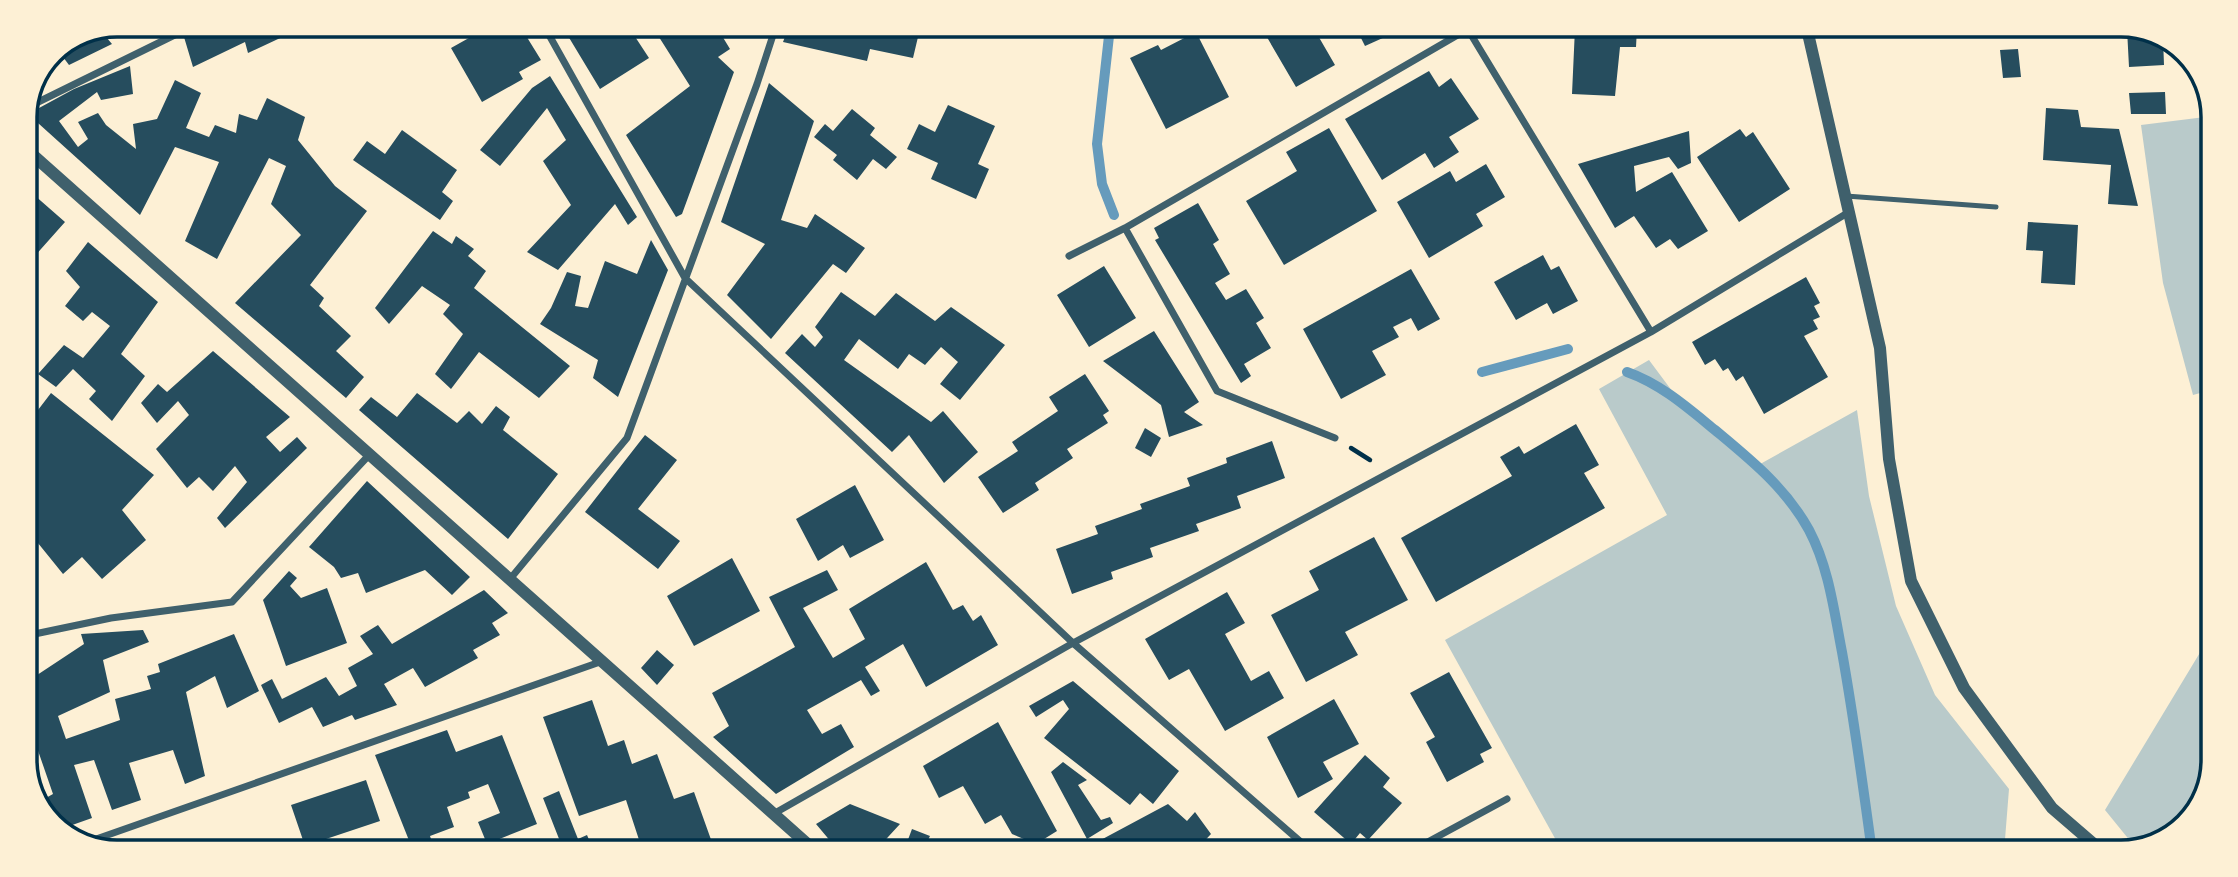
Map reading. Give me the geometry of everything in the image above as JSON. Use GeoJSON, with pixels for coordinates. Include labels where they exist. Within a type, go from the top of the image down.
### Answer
{"type":"FeatureCollection","features":[{"type":"Feature","properties":{"kind":"street"},"geometry":{"type":"LineString","coordinates":[[38,102],[171,37]]}},
{"type":"Feature","properties":{"kind":"street"},"geometry":{"type":"LineString","coordinates":[[550,37],[685,278],[1073,643],[1299,840]]}},
{"type":"Feature","properties":{"kind":"street"},"geometry":{"type":"LineString","coordinates":[[510,579],[627,438],[772,37]]}},
{"type":"Feature","properties":{"kind":"street"},"geometry":{"type":"LineString","coordinates":[[1069,256],[1125,228],[1452,37]]}},
{"type":"Feature","properties":{"kind":"street"},"geometry":{"type":"LineString","coordinates":[[1472,37],[1651,332]]}},
{"type":"Feature","properties":{"kind":"street"},"geometry":{"type":"LineString","coordinates":[[1809,37],[1880,348],[1889,459],[1911,581],[1964,688],[2052,808],[2089,840]]}},
{"type":"Feature","properties":{"kind":"street"},"geometry":{"type":"LineString","coordinates":[[37,159],[370,453],[600,662],[804,840]]}},
{"type":"Feature","properties":{"kind":"street"},"geometry":{"type":"LineString","coordinates":[[775,813],[1073,643],[1651,332],[1850,211]]}},
{"type":"Feature","properties":{"kind":"street"},"geometry":{"type":"LineString","coordinates":[[1125,228],[1217,391],[1335,438]]}},
{"type":"Feature","properties":{"kind":"street"},"geometry":{"type":"LineString","coordinates":[[37,633],[111,618],[232,602],[370,453]]}},
{"type":"Feature","properties":{"kind":"street"},"geometry":{"type":"LineString","coordinates":[[98,838],[600,662]]}},
{"type":"Feature","properties":{"kind":"street"},"geometry":{"type":"LineString","coordinates":[[1431,840],[1507,799]]}},
{"type":"Feature","properties":{"kind":"lane"},"geometry":{"type":"LineString","coordinates":[[1846,196],[1996,207]]}},
{"type":"Feature","properties":{"kind":"path"},"geometry":{"type":"LineString","coordinates":[[1335,438],[1389,471]]}},
{"type":"Feature","properties":{"kind":"shaded area"},"geometry":{"type":"Polygon","coordinates":[[[2201,118],[2201,393],[2193,395],[2163,283],[2141,125],[2201,118]]]}},
{"type":"Feature","properties":{"kind":"shaded area"},"geometry":{"type":"Polygon","coordinates":[[[1649,360],[1687,411],[1753,468],[1857,410],[1869,496],[1896,606],[1935,695],[2009,789],[2005,840],[1556,840],[1445,640],[1667,515],[1599,389],[1649,360]]]}},
{"type":"Feature","properties":{"kind":"shaded area"},"geometry":{"type":"Polygon","coordinates":[[[2201,651],[2200,776],[2185,809],[2170,824],[2156,832],[2129,840],[2105,810],[2201,651]]]}},
{"type":"Feature","properties":{"kind":"building"},"geometry":{"type":"Polygon","coordinates":[[[184,37],[282,37],[248,53],[245,42],[193,67],[184,37]]]}},
{"type":"Feature","properties":{"kind":"building"},"geometry":{"type":"Polygon","coordinates":[[[471,37],[527,37],[541,60],[519,72],[523,79],[482,102],[451,48],[471,37]]]}},
{"type":"Feature","properties":{"kind":"building"},"geometry":{"type":"Polygon","coordinates":[[[569,37],[635,37],[649,58],[600,89],[569,37]]]}},
{"type":"Feature","properties":{"kind":"building"},"geometry":{"type":"Polygon","coordinates":[[[659,37],[723,37],[730,49],[718,57],[734,72],[682,214],[676,217],[626,135],[690,86],[659,37]]]}},
{"type":"Feature","properties":{"kind":"building"},"geometry":{"type":"Polygon","coordinates":[[[785,37],[918,37],[913,58],[870,49],[867,61],[783,42],[785,37]]]}},
{"type":"Feature","properties":{"kind":"building"},"geometry":{"type":"Polygon","coordinates":[[[1186,37],[1199,37],[1229,97],[1166,129],[1130,58],[1158,45],[1161,50],[1186,37]]]}},
{"type":"Feature","properties":{"kind":"building"},"geometry":{"type":"Polygon","coordinates":[[[1267,37],[1319,37],[1335,65],[1296,87],[1267,37]]]}},
{"type":"Feature","properties":{"kind":"building"},"geometry":{"type":"Polygon","coordinates":[[[1360,37],[1385,37],[1365,46],[1360,37]]]}},
{"type":"Feature","properties":{"kind":"building"},"geometry":{"type":"Polygon","coordinates":[[[1575,37],[1637,37],[1636,47],[1620,47],[1615,96],[1572,94],[1575,37]]]}},
{"type":"Feature","properties":{"kind":"building"},"geometry":{"type":"Polygon","coordinates":[[[2127,37],[2147,41],[2163,49],[2164,65],[2129,67],[2127,37]]]}},
{"type":"Feature","properties":{"kind":"building"},"geometry":{"type":"Polygon","coordinates":[[[107,38],[112,44],[69,65],[63,57],[86,43],[107,38]]]}},
{"type":"Feature","properties":{"kind":"building"},"geometry":{"type":"Polygon","coordinates":[[[2018,49],[2021,77],[2003,78],[2000,50],[2018,49]]]}},
{"type":"Feature","properties":{"kind":"building"},"geometry":{"type":"Polygon","coordinates":[[[130,66],[133,94],[101,100],[97,92],[59,121],[78,147],[88,139],[78,122],[98,113],[106,125],[136,149],[133,124],[157,119],[175,80],[201,93],[186,128],[209,137],[215,125],[236,133],[239,114],[257,120],[267,98],[305,117],[298,140],[335,186],[367,211],[310,285],[324,298],[319,306],[351,336],[336,351],[364,377],[346,398],[235,303],[301,235],[271,204],[286,166],[269,158],[217,259],[185,241],[219,162],[175,147],[140,215],[37,122],[38,109],[74,89],[130,66]]]}},
{"type":"Feature","properties":{"kind":"building"},"geometry":{"type":"Polygon","coordinates":[[[1429,71],[1439,87],[1451,78],[1479,119],[1449,137],[1459,152],[1434,168],[1425,153],[1382,180],[1345,119],[1429,71]]]}},
{"type":"Feature","properties":{"kind":"building"},"geometry":{"type":"Polygon","coordinates":[[[550,76],[637,217],[628,225],[615,204],[558,270],[527,252],[571,205],[543,161],[566,140],[547,108],[500,166],[480,150],[532,88],[550,76]]]}},
{"type":"Feature","properties":{"kind":"building"},"geometry":{"type":"Polygon","coordinates":[[[769,83],[814,121],[781,220],[807,228],[815,214],[865,248],[846,273],[833,264],[771,339],[727,295],[765,244],[721,222],[769,83]]]}},
{"type":"Feature","properties":{"kind":"building"},"geometry":{"type":"Polygon","coordinates":[[[2165,92],[2166,114],[2131,114],[2129,93],[2165,92]]]}},
{"type":"Feature","properties":{"kind":"building"},"geometry":{"type":"Polygon","coordinates":[[[948,105],[995,126],[978,164],[989,169],[976,199],[931,179],[938,163],[907,149],[919,124],[935,132],[948,105]]]}},
{"type":"Feature","properties":{"kind":"building"},"geometry":{"type":"Polygon","coordinates":[[[2046,108],[2078,110],[2081,127],[2119,129],[2138,206],[2108,204],[2111,165],[2043,160],[2046,108]]]}},
{"type":"Feature","properties":{"kind":"building"},"geometry":{"type":"Polygon","coordinates":[[[852,109],[875,128],[870,135],[897,157],[886,169],[873,159],[857,180],[833,160],[837,155],[814,137],[825,124],[833,131],[852,109]]]}},
{"type":"Feature","properties":{"kind":"building"},"geometry":{"type":"Polygon","coordinates":[[[1329,128],[1377,211],[1284,265],[1246,201],[1297,171],[1286,152],[1329,128]]]}},
{"type":"Feature","properties":{"kind":"building"},"geometry":{"type":"Polygon","coordinates":[[[1740,129],[1746,137],[1753,132],[1790,189],[1739,222],[1697,157],[1740,129]]]}},
{"type":"Feature","properties":{"kind":"building"},"geometry":{"type":"Polygon","coordinates":[[[402,130],[457,170],[442,192],[453,201],[440,220],[353,160],[367,141],[385,154],[402,130]]]}},
{"type":"Feature","properties":{"kind":"building"},"geometry":{"type":"Polygon","coordinates":[[[1689,131],[1691,163],[1678,169],[1669,157],[1634,166],[1636,192],[1672,172],[1708,231],[1678,249],[1670,239],[1656,248],[1634,216],[1615,228],[1578,164],[1689,131]]]}},
{"type":"Feature","properties":{"kind":"building"},"geometry":{"type":"Polygon","coordinates":[[[1486,164],[1505,197],[1476,214],[1483,226],[1429,258],[1397,202],[1450,171],[1456,182],[1486,164]]]}},
{"type":"Feature","properties":{"kind":"building"},"geometry":{"type":"Polygon","coordinates":[[[37,198],[65,222],[37,254],[37,198]]]}},
{"type":"Feature","properties":{"kind":"building"},"geometry":{"type":"Polygon","coordinates":[[[1198,203],[1219,240],[1213,244],[1230,274],[1215,283],[1226,300],[1246,289],[1264,318],[1256,323],[1271,348],[1244,364],[1251,376],[1241,383],[1155,240],[1159,238],[1154,228],[1198,203]]]}},
{"type":"Feature","properties":{"kind":"building"},"geometry":{"type":"Polygon","coordinates":[[[2028,222],[2078,225],[2075,285],[2041,283],[2043,251],[2026,250],[2028,222]]]}},
{"type":"Feature","properties":{"kind":"building"},"geometry":{"type":"Polygon","coordinates":[[[433,231],[452,244],[456,236],[474,249],[468,256],[486,271],[474,288],[570,366],[539,398],[479,352],[451,389],[435,374],[463,334],[443,314],[450,305],[422,286],[389,324],[375,308],[433,231]]]}},
{"type":"Feature","properties":{"kind":"building"},"geometry":{"type":"Polygon","coordinates":[[[651,240],[668,270],[618,397],[593,378],[598,360],[540,324],[551,308],[567,272],[581,276],[575,306],[588,308],[605,261],[637,274],[651,240]]]}},
{"type":"Feature","properties":{"kind":"building"},"geometry":{"type":"Polygon","coordinates":[[[88,242],[158,302],[121,354],[145,376],[112,421],[89,399],[96,391],[73,369],[56,387],[38,374],[64,345],[83,358],[110,326],[92,312],[83,321],[65,306],[80,287],[66,271],[88,242]]]}},
{"type":"Feature","properties":{"kind":"building"},"geometry":{"type":"Polygon","coordinates":[[[1543,255],[1551,270],[1559,266],[1578,301],[1553,314],[1547,303],[1516,320],[1494,282],[1543,255]]]}},
{"type":"Feature","properties":{"kind":"building"},"geometry":{"type":"Polygon","coordinates":[[[1104,266],[1136,318],[1089,347],[1057,295],[1104,266]]]}},
{"type":"Feature","properties":{"kind":"building"},"geometry":{"type":"Polygon","coordinates":[[[1411,269],[1440,319],[1418,331],[1411,318],[1393,327],[1399,337],[1372,351],[1386,375],[1341,399],[1303,329],[1411,269]]]}},
{"type":"Feature","properties":{"kind":"building"},"geometry":{"type":"Polygon","coordinates":[[[1806,277],[1820,303],[1814,306],[1820,317],[1813,320],[1818,329],[1804,336],[1828,377],[1764,414],[1743,376],[1736,381],[1728,368],[1723,371],[1715,359],[1705,365],[1692,342],[1806,277]]]}},
{"type":"Feature","properties":{"kind":"building"},"geometry":{"type":"Polygon","coordinates":[[[841,292],[875,316],[896,293],[935,321],[951,307],[1005,345],[960,400],[940,384],[958,362],[941,347],[925,365],[909,354],[898,369],[859,339],[844,360],[931,422],[943,411],[978,452],[944,483],[909,435],[892,452],[785,353],[802,334],[815,347],[823,337],[815,327],[841,292]]]}},
{"type":"Feature","properties":{"kind":"building"},"geometry":{"type":"Polygon","coordinates":[[[1154,331],[1199,402],[1184,412],[1203,425],[1169,437],[1161,405],[1103,361],[1154,331]]]}},
{"type":"Feature","properties":{"kind":"building"},"geometry":{"type":"Polygon","coordinates":[[[213,351],[290,417],[266,437],[280,452],[297,437],[307,448],[225,528],[217,518],[247,482],[235,466],[213,491],[199,477],[187,488],[156,449],[189,415],[178,401],[157,423],[141,403],[158,384],[167,392],[213,351]]]}},
{"type":"Feature","properties":{"kind":"building"},"geometry":{"type":"Polygon","coordinates":[[[1085,374],[1109,411],[1103,415],[1108,423],[1067,449],[1073,458],[1035,483],[1039,490],[1003,513],[978,477],[1018,451],[1012,442],[1058,411],[1049,397],[1085,374]]]}},
{"type":"Feature","properties":{"kind":"building"},"geometry":{"type":"Polygon","coordinates":[[[51,393],[154,475],[122,510],[146,540],[102,579],[82,557],[63,574],[37,542],[37,411],[51,393]]]}},
{"type":"Feature","properties":{"kind":"building"},"geometry":{"type":"Polygon","coordinates":[[[417,393],[457,423],[469,411],[482,424],[496,406],[510,417],[503,430],[558,474],[508,539],[359,410],[371,397],[397,417],[417,393]]]}},
{"type":"Feature","properties":{"kind":"building"},"geometry":{"type":"Polygon","coordinates":[[[1576,424],[1599,465],[1584,473],[1605,508],[1436,602],[1401,538],[1512,476],[1500,457],[1519,446],[1524,454],[1576,424]]]}},
{"type":"Feature","properties":{"kind":"building"},"geometry":{"type":"Polygon","coordinates":[[[1145,428],[1161,438],[1151,457],[1135,448],[1145,428]]]}},
{"type":"Feature","properties":{"kind":"building"},"geometry":{"type":"Polygon","coordinates":[[[645,435],[677,460],[638,509],[680,541],[658,569],[585,512],[645,435]]]}},
{"type":"Feature","properties":{"kind":"building"},"geometry":{"type":"Polygon","coordinates":[[[1272,441],[1285,478],[1237,496],[1241,508],[1196,524],[1199,531],[1150,548],[1153,557],[1111,572],[1113,579],[1072,594],[1056,549],[1098,534],[1095,526],[1142,509],[1140,504],[1190,486],[1187,478],[1227,463],[1226,458],[1272,441]]]}},
{"type":"Feature","properties":{"kind":"building"},"geometry":{"type":"Polygon","coordinates":[[[367,481],[470,577],[452,595],[425,570],[366,593],[358,573],[341,578],[334,567],[309,547],[367,481]]]}},
{"type":"Feature","properties":{"kind":"building"},"geometry":{"type":"Polygon","coordinates":[[[855,485],[884,540],[850,558],[843,545],[818,561],[796,519],[855,485]]]}},
{"type":"Feature","properties":{"kind":"building"},"geometry":{"type":"Polygon","coordinates":[[[1374,537],[1408,600],[1345,632],[1358,655],[1306,682],[1271,615],[1319,590],[1309,571],[1374,537]]]}},
{"type":"Feature","properties":{"kind":"building"},"geometry":{"type":"Polygon","coordinates":[[[732,558],[760,611],[694,646],[667,596],[732,558]]]}},
{"type":"Feature","properties":{"kind":"building"},"geometry":{"type":"Polygon","coordinates":[[[926,562],[953,610],[963,605],[973,621],[981,615],[998,645],[926,687],[903,644],[865,667],[880,691],[871,696],[861,680],[807,710],[822,734],[841,724],[854,747],[776,794],[713,737],[729,726],[712,693],[795,647],[769,597],[827,570],[838,590],[803,608],[833,658],[865,639],[849,609],[926,562]]]}},
{"type":"Feature","properties":{"kind":"building"},"geometry":{"type":"Polygon","coordinates":[[[289,571],[297,578],[290,586],[301,598],[327,588],[347,643],[286,666],[263,600],[289,571]]]}},
{"type":"Feature","properties":{"kind":"building"},"geometry":{"type":"Polygon","coordinates":[[[484,590],[508,613],[492,623],[500,635],[473,650],[478,658],[425,687],[413,668],[384,684],[397,705],[355,720],[352,715],[323,727],[312,707],[279,723],[261,685],[272,679],[282,699],[326,677],[339,696],[357,686],[348,668],[373,654],[360,636],[378,625],[392,644],[484,590]]]}},
{"type":"Feature","properties":{"kind":"building"},"geometry":{"type":"Polygon","coordinates":[[[1227,592],[1245,623],[1225,634],[1251,681],[1269,671],[1284,698],[1225,731],[1189,669],[1169,680],[1145,639],[1227,592]]]}},
{"type":"Feature","properties":{"kind":"building"},"geometry":{"type":"Polygon","coordinates":[[[143,630],[149,642],[103,660],[110,692],[58,716],[66,739],[120,720],[115,699],[151,689],[147,676],[160,672],[158,664],[234,634],[259,691],[227,708],[215,676],[186,692],[205,776],[185,784],[173,750],[129,763],[141,800],[112,810],[94,760],[74,765],[92,818],[71,826],[53,809],[47,798],[53,794],[37,748],[37,675],[84,644],[81,634],[143,630]]]}},
{"type":"Feature","properties":{"kind":"building"},"geometry":{"type":"Polygon","coordinates":[[[657,650],[674,665],[657,685],[641,668],[657,650]]]}},
{"type":"Feature","properties":{"kind":"building"},"geometry":{"type":"Polygon","coordinates":[[[1449,672],[1492,748],[1480,754],[1484,762],[1447,782],[1426,742],[1435,737],[1410,693],[1449,672]]]}},
{"type":"Feature","properties":{"kind":"building"},"geometry":{"type":"Polygon","coordinates":[[[1073,681],[1179,771],[1153,804],[1140,793],[1130,805],[1044,738],[1069,709],[1063,700],[1036,717],[1029,706],[1073,681]]]}},
{"type":"Feature","properties":{"kind":"building"},"geometry":{"type":"Polygon","coordinates":[[[1334,699],[1359,744],[1323,762],[1333,779],[1298,798],[1267,737],[1334,699]]]}},
{"type":"Feature","properties":{"kind":"building"},"geometry":{"type":"Polygon","coordinates":[[[592,700],[608,746],[624,740],[632,764],[657,754],[674,799],[694,792],[711,840],[639,840],[626,800],[579,816],[543,717],[592,700]]]}},
{"type":"Feature","properties":{"kind":"building"},"geometry":{"type":"Polygon","coordinates":[[[998,722],[1057,831],[1042,840],[1026,840],[1012,834],[1001,815],[985,824],[963,786],[939,798],[923,766],[998,722]]]}},
{"type":"Feature","properties":{"kind":"building"},"geometry":{"type":"Polygon","coordinates":[[[447,730],[456,752],[502,735],[537,824],[497,840],[485,840],[478,822],[500,813],[488,784],[468,792],[470,798],[447,807],[454,827],[430,836],[431,840],[409,840],[375,755],[447,730]]]}},
{"type":"Feature","properties":{"kind":"building"},"geometry":{"type":"Polygon","coordinates":[[[1365,755],[1390,778],[1383,787],[1402,803],[1368,840],[1360,833],[1354,840],[1346,840],[1314,812],[1365,755]]]}},
{"type":"Feature","properties":{"kind":"building"},"geometry":{"type":"Polygon","coordinates":[[[1063,762],[1087,780],[1078,785],[1101,820],[1110,817],[1113,823],[1087,839],[1051,772],[1063,762]]]}},
{"type":"Feature","properties":{"kind":"building"},"geometry":{"type":"Polygon","coordinates":[[[366,780],[380,821],[323,840],[303,840],[291,805],[366,780]]]}},
{"type":"Feature","properties":{"kind":"building"},"geometry":{"type":"Polygon","coordinates":[[[559,791],[578,839],[587,835],[589,840],[559,840],[543,798],[559,791]]]}},
{"type":"Feature","properties":{"kind":"building"},"geometry":{"type":"Polygon","coordinates":[[[850,804],[900,824],[885,840],[829,840],[816,824],[850,804]]]}},
{"type":"Feature","properties":{"kind":"building"},"geometry":{"type":"Polygon","coordinates":[[[1168,804],[1187,821],[1195,812],[1211,834],[1205,840],[1101,840],[1168,804]]]}},
{"type":"Feature","properties":{"kind":"building"},"geometry":{"type":"Polygon","coordinates":[[[912,829],[930,836],[928,840],[908,840],[912,829]]]}},
{"type":"Feature","properties":{"kind":"waterway"},"geometry":{"type":"LineString","coordinates":[[1109,37],[1097,144],[1102,184],[1114,215]]}},
{"type":"Feature","properties":{"kind":"waterway"},"geometry":{"type":"LineString","coordinates":[[1482,372],[1568,349]]}},
{"type":"Feature","properties":{"kind":"waterway"},"geometry":{"type":"LineString","coordinates":[[1627,372],[1674,397],[1742,452],[1779,488],[1809,530],[1826,574],[1833,605],[1870,840]]}}]}
